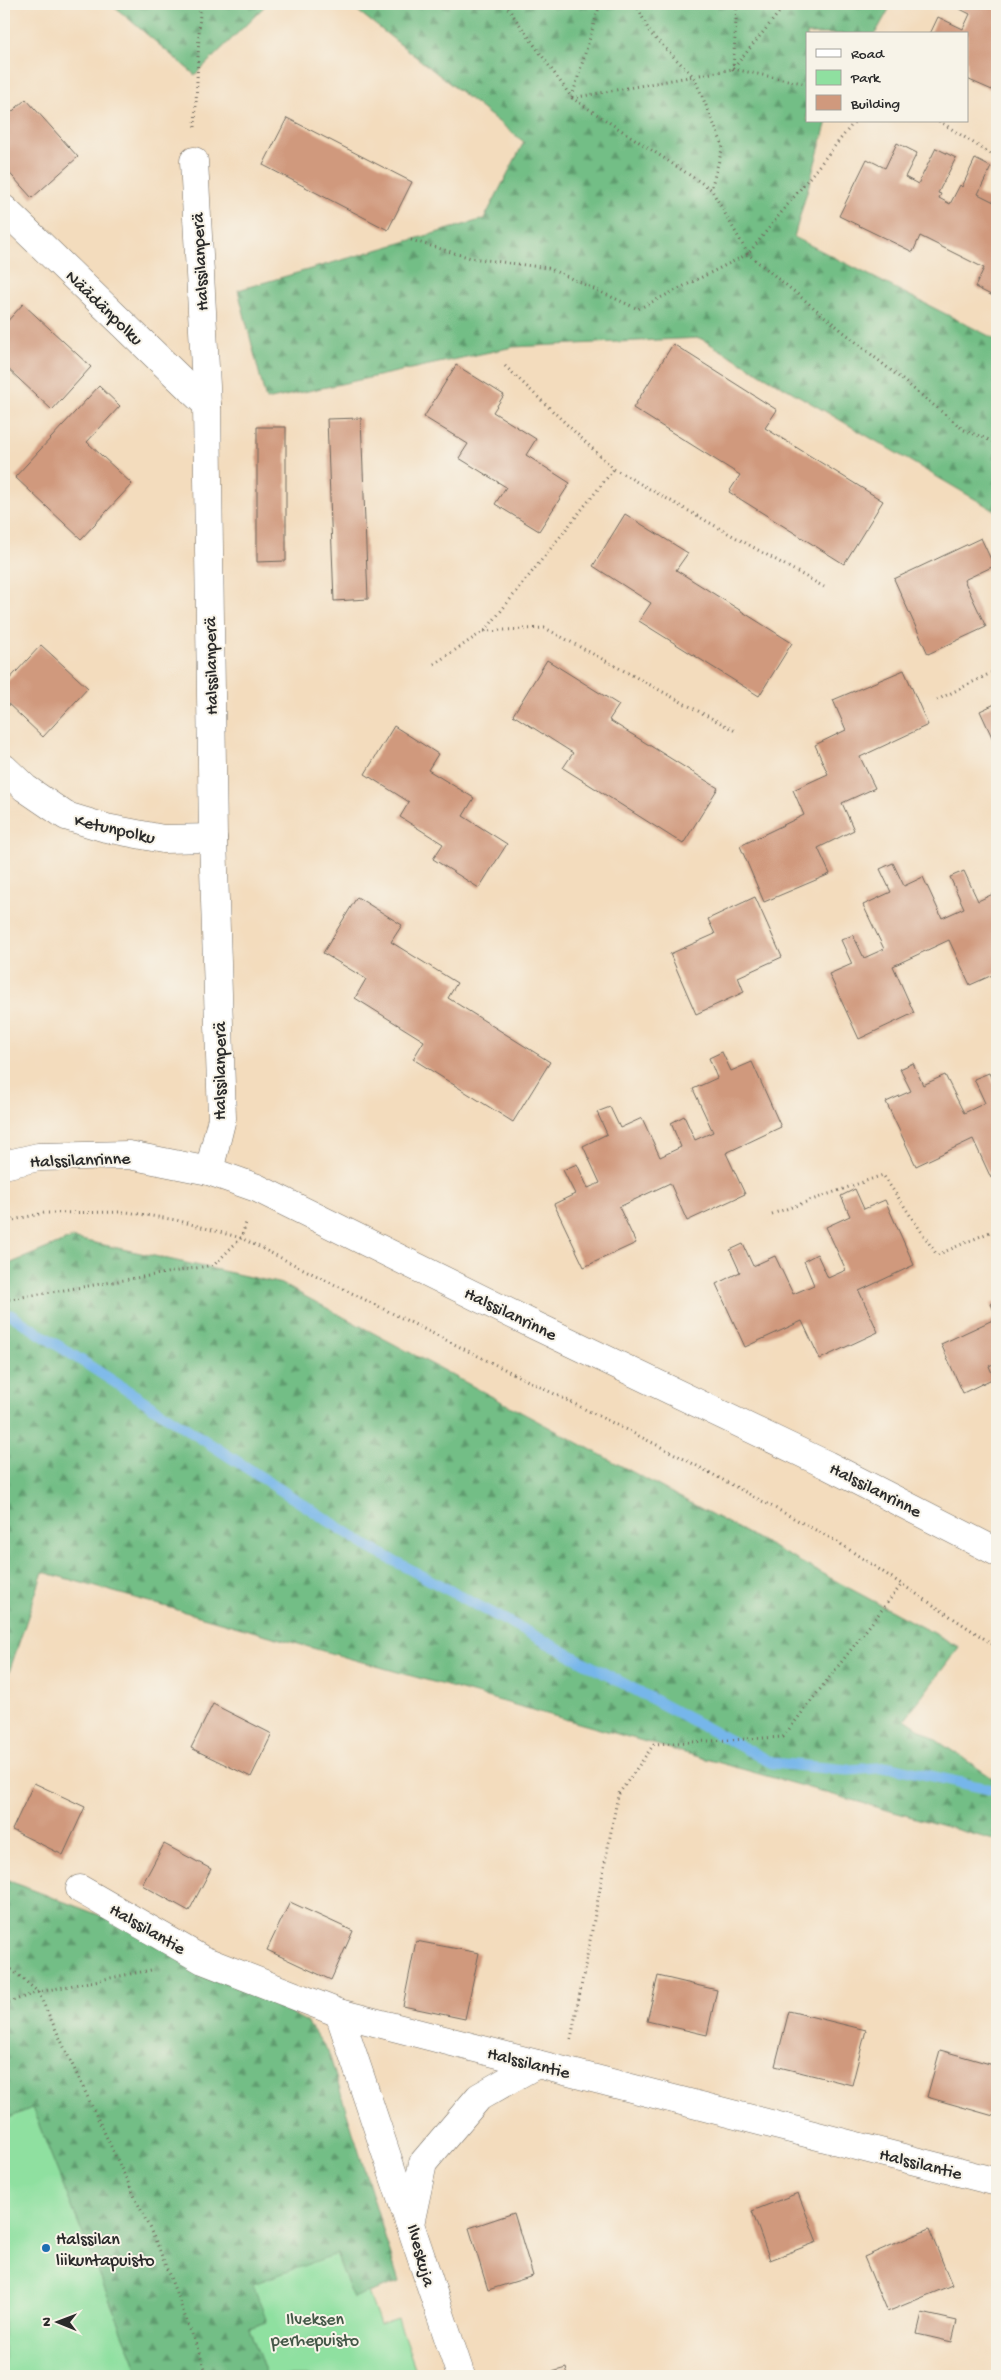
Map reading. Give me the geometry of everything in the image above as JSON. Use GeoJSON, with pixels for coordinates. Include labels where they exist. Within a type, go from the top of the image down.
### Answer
{"type":"FeatureCollection","features":[{"type":"Feature","properties":{"kind":"street","name":"Halssilanperä"},"geometry":{"type":"LineString","coordinates":[[194,161],[207,405],[213,838],[222,1118],[209,1171]]}},
{"type":"Feature","properties":{"kind":"street","name":"Näädänpolku"},"geometry":{"type":"LineString","coordinates":[[4,209],[207,405]]}},
{"type":"Feature","properties":{"kind":"street","name":"Ketunpolku"},"geometry":{"type":"LineString","coordinates":[[4,768],[25,788],[66,816],[106,828],[163,839],[213,838]]}},
{"type":"Feature","properties":{"kind":"street","name":"Halssilanrinne"},"geometry":{"type":"LineString","coordinates":[[4,1165],[38,1157],[129,1155],[209,1171],[257,1188],[534,1325],[827,1465],[997,1552]]}},
{"type":"Feature","properties":{"kind":"street","name":"Halssilantie"},"geometry":{"type":"LineString","coordinates":[[80,1889],[203,1960],[339,2013],[997,2182]]}},
{"type":"Feature","properties":{"kind":"street"},"geometry":{"type":"LineString","coordinates":[[339,2013],[410,2224]]}},
{"type":"Feature","properties":{"kind":"street","name":"Ilveskuja"},"geometry":{"type":"LineString","coordinates":[[461,2376],[410,2224],[423,2163],[479,2097],[538,2064]]}},
{"type":"Feature","properties":{"kind":"path"},"geometry":{"type":"LineString","coordinates":[[194,161],[200,11],[196,4]]}},
{"type":"Feature","properties":{"kind":"path"},"geometry":{"type":"LineString","coordinates":[[505,4],[572,98],[711,189],[748,254],[964,430],[997,443]]}},
{"type":"Feature","properties":{"kind":"path"},"geometry":{"type":"LineString","coordinates":[[572,98],[600,4]]}},
{"type":"Feature","properties":{"kind":"path"},"geometry":{"type":"LineString","coordinates":[[636,4],[650,33],[694,77],[723,146],[711,189]]}},
{"type":"Feature","properties":{"kind":"path"},"geometry":{"type":"LineString","coordinates":[[733,69],[737,4]]}},
{"type":"Feature","properties":{"kind":"path"},"geometry":{"type":"LineString","coordinates":[[733,69],[786,4]]}},
{"type":"Feature","properties":{"kind":"path"},"geometry":{"type":"LineString","coordinates":[[572,98],[733,69],[806,84]]}},
{"type":"Feature","properties":{"kind":"path"},"geometry":{"type":"LineString","coordinates":[[411,240],[471,258],[548,268],[638,308],[748,254],[854,122]]}},
{"type":"Feature","properties":{"kind":"path"},"geometry":{"type":"LineString","coordinates":[[941,122],[997,158]]}},
{"type":"Feature","properties":{"kind":"path"},"geometry":{"type":"LineString","coordinates":[[505,366],[614,469],[824,587]]}},
{"type":"Feature","properties":{"kind":"path"},"geometry":{"type":"LineString","coordinates":[[434,664],[484,632],[614,469]]}},
{"type":"Feature","properties":{"kind":"path"},"geometry":{"type":"LineString","coordinates":[[484,632],[545,628],[737,732]]}},
{"type":"Feature","properties":{"kind":"path"},"geometry":{"type":"LineString","coordinates":[[937,700],[997,670]]}},
{"type":"Feature","properties":{"kind":"path"},"geometry":{"type":"LineString","coordinates":[[772,1214],[883,1175],[937,1255],[997,1229]]}},
{"type":"Feature","properties":{"kind":"path"},"geometry":{"type":"LineString","coordinates":[[4,1222],[44,1214],[128,1212],[176,1220],[241,1238],[673,1453],[836,1541],[997,1647]]}},
{"type":"Feature","properties":{"kind":"path"},"geometry":{"type":"LineString","coordinates":[[4,1300],[214,1265],[241,1238]]}},
{"type":"Feature","properties":{"kind":"path"},"geometry":{"type":"LineString","coordinates":[[564,2071],[618,1795],[654,1744],[783,1737],[902,1584]]}},
{"type":"Feature","properties":{"kind":"path"},"geometry":{"type":"LineString","coordinates":[[4,2004],[38,1992],[203,1960]]}},
{"type":"Feature","properties":{"kind":"path"},"geometry":{"type":"LineString","coordinates":[[4,1963],[38,1992],[158,2246],[208,2376]]}},
{"type":"Feature","properties":{"kind":"green space"},"geometry":{"type":"Polygon","coordinates":[[[111,4],[267,4],[195,75],[111,4]]]}},
{"type":"Feature","properties":{"kind":"green space"},"geometry":{"type":"Polygon","coordinates":[[[349,4],[892,4],[876,32],[806,32],[806,122],[827,122],[794,237],[997,340],[997,512],[700,338],[513,347],[266,400],[238,290],[484,219],[524,142],[349,4]]]}},
{"type":"Feature","properties":{"kind":"green space"},"geometry":{"type":"Polygon","coordinates":[[[72,1238],[282,1284],[959,1647],[905,1719],[997,1781],[997,1841],[43,1572],[4,1687],[4,1266],[72,1238]]]}},
{"type":"Feature","properties":{"kind":"green space"},"geometry":{"type":"Polygon","coordinates":[[[4,1879],[136,1929],[307,2022],[328,2051],[399,2282],[353,2298],[336,2254],[267,2322],[249,2328],[267,2376],[140,2376],[32,2108],[4,2120],[4,1879]]]}},
{"type":"Feature","properties":{"kind":"green space","name":"Halssilan liikuntapuisto"},"geometry":{"type":"Polygon","coordinates":[[[32,2108],[140,2376],[4,2376],[4,2120],[32,2108]]]}},
{"type":"Feature","properties":{"kind":"green space","name":"Ilveksen perhepuisto"},"geometry":{"type":"Polygon","coordinates":[[[336,2254],[353,2298],[368,2292],[380,2325],[398,2319],[418,2376],[267,2376],[249,2328],[267,2322],[253,2284],[336,2254]]]}},
{"type":"Feature","properties":{"kind":"building"},"geometry":{"type":"Polygon","coordinates":[[[950,4],[997,4],[997,79],[992,90],[968,79],[968,32],[931,32],[938,17],[963,29],[970,14],[950,4]]]}},
{"type":"Feature","properties":{"kind":"building"},"geometry":{"type":"Polygon","coordinates":[[[26,99],[78,157],[32,198],[4,167],[4,119],[26,99]]]}},
{"type":"Feature","properties":{"kind":"building"},"geometry":{"type":"Polygon","coordinates":[[[287,118],[412,182],[388,230],[263,165],[287,118]]]}},
{"type":"Feature","properties":{"kind":"building"},"geometry":{"type":"Polygon","coordinates":[[[897,143],[917,153],[905,177],[918,184],[936,148],[956,158],[938,193],[941,194],[939,198],[950,204],[960,185],[962,187],[975,159],[991,167],[978,194],[996,203],[997,199],[997,298],[975,287],[984,268],[920,236],[913,252],[839,216],[867,159],[885,168],[897,143]]]}},
{"type":"Feature","properties":{"kind":"building"},"geometry":{"type":"Polygon","coordinates":[[[23,304],[91,367],[52,410],[4,365],[4,325],[23,304]]]}},
{"type":"Feature","properties":{"kind":"building"},"geometry":{"type":"Polygon","coordinates":[[[673,344],[777,410],[765,428],[883,501],[844,564],[729,492],[740,475],[633,408],[673,344]]]}},
{"type":"Feature","properties":{"kind":"building"},"geometry":{"type":"Polygon","coordinates":[[[456,365],[504,395],[493,412],[536,439],[526,455],[570,483],[539,531],[495,504],[506,487],[459,458],[468,444],[424,417],[456,365]]]}},
{"type":"Feature","properties":{"kind":"building"},"geometry":{"type":"Polygon","coordinates":[[[99,386],[120,406],[87,442],[132,484],[81,539],[15,477],[99,386]]]}},
{"type":"Feature","properties":{"kind":"building"},"geometry":{"type":"Polygon","coordinates":[[[361,418],[368,599],[334,601],[327,419],[361,418]]]}},
{"type":"Feature","properties":{"kind":"building"},"geometry":{"type":"Polygon","coordinates":[[[257,427],[286,427],[286,561],[257,562],[257,427]]]}},
{"type":"Feature","properties":{"kind":"building"},"geometry":{"type":"Polygon","coordinates":[[[625,514],[688,553],[676,570],[792,643],[759,696],[639,621],[651,603],[593,566],[625,514]]]}},
{"type":"Feature","properties":{"kind":"building"},"geometry":{"type":"Polygon","coordinates":[[[981,538],[994,566],[964,580],[986,627],[928,654],[894,579],[981,538]]]}},
{"type":"Feature","properties":{"kind":"building"},"geometry":{"type":"Polygon","coordinates":[[[41,645],[88,688],[43,737],[4,700],[4,685],[41,645]]]}},
{"type":"Feature","properties":{"kind":"building"},"geometry":{"type":"Polygon","coordinates":[[[547,660],[619,705],[609,720],[718,788],[683,844],[563,768],[573,753],[513,715],[547,660]]]}},
{"type":"Feature","properties":{"kind":"building"},"geometry":{"type":"Polygon","coordinates":[[[904,670],[928,725],[860,757],[875,788],[842,803],[854,830],[818,848],[830,874],[764,902],[740,846],[804,815],[793,790],[828,774],[815,745],[846,730],[833,700],[904,670]]]}},
{"type":"Feature","properties":{"kind":"building"},"geometry":{"type":"Polygon","coordinates":[[[997,703],[997,748],[980,711],[997,703]]]}},
{"type":"Feature","properties":{"kind":"building"},"geometry":{"type":"Polygon","coordinates":[[[394,726],[438,754],[428,770],[474,798],[463,816],[507,844],[479,888],[433,859],[443,844],[400,817],[409,802],[365,774],[394,726]]]}},
{"type":"Feature","properties":{"kind":"building"},"geometry":{"type":"Polygon","coordinates":[[[893,863],[904,886],[923,877],[942,918],[964,908],[950,877],[964,871],[978,901],[995,893],[997,898],[997,973],[970,985],[949,940],[893,966],[914,1013],[859,1039],[829,974],[852,964],[841,940],[853,935],[864,958],[884,949],[863,905],[891,892],[880,869],[893,863]]]}},
{"type":"Feature","properties":{"kind":"building"},"geometry":{"type":"Polygon","coordinates":[[[357,897],[402,925],[391,942],[457,983],[448,998],[550,1062],[513,1122],[413,1059],[424,1041],[355,998],[366,979],[323,953],[357,897]]]}},
{"type":"Feature","properties":{"kind":"building"},"geometry":{"type":"Polygon","coordinates":[[[755,897],[782,957],[738,977],[744,992],[696,1014],[670,954],[715,934],[708,919],[755,897]]]}},
{"type":"Feature","properties":{"kind":"building"},"geometry":{"type":"Polygon","coordinates":[[[722,1052],[731,1071],[752,1062],[781,1127],[726,1153],[745,1194],[687,1221],[670,1183],[619,1207],[636,1243],[584,1267],[554,1204],[575,1194],[563,1170],[577,1164],[588,1188],[600,1183],[583,1146],[607,1134],[597,1112],[610,1107],[620,1128],[642,1118],[660,1157],[681,1147],[671,1123],[684,1116],[695,1140],[713,1132],[693,1089],[717,1078],[709,1058],[722,1052]]]}},
{"type":"Feature","properties":{"kind":"building"},"geometry":{"type":"Polygon","coordinates":[[[913,1063],[923,1085],[945,1075],[964,1113],[985,1103],[974,1079],[989,1073],[997,1092],[997,1175],[991,1178],[973,1139],[916,1166],[886,1102],[911,1091],[900,1069],[913,1063]]]}},
{"type":"Feature","properties":{"kind":"building"},"geometry":{"type":"Polygon","coordinates":[[[855,1189],[864,1209],[885,1200],[914,1265],[859,1291],[878,1332],[820,1359],[802,1321],[745,1347],[716,1284],[740,1272],[730,1250],[743,1244],[753,1266],[775,1256],[793,1294],[814,1285],[804,1261],[817,1254],[828,1278],[846,1270],[826,1227],[850,1216],[841,1196],[855,1189]]]}},
{"type":"Feature","properties":{"kind":"building"},"geometry":{"type":"Polygon","coordinates":[[[997,1301],[997,1318],[991,1304],[997,1301]]]}},
{"type":"Feature","properties":{"kind":"building"},"geometry":{"type":"Polygon","coordinates":[[[997,1318],[997,1362],[989,1366],[994,1378],[963,1393],[941,1344],[997,1318]]]}},
{"type":"Feature","properties":{"kind":"building"},"geometry":{"type":"Polygon","coordinates":[[[213,1704],[272,1734],[251,1777],[191,1748],[213,1704]]]}},
{"type":"Feature","properties":{"kind":"building"},"geometry":{"type":"Polygon","coordinates":[[[34,1783],[85,1807],[63,1855],[12,1830],[34,1783]]]}},
{"type":"Feature","properties":{"kind":"building"},"geometry":{"type":"Polygon","coordinates":[[[164,1844],[211,1869],[189,1911],[142,1885],[164,1844]]]}},
{"type":"Feature","properties":{"kind":"building"},"geometry":{"type":"Polygon","coordinates":[[[290,1902],[353,1931],[331,1980],[267,1950],[290,1902]]]}},
{"type":"Feature","properties":{"kind":"building"},"geometry":{"type":"Polygon","coordinates":[[[416,1941],[479,1953],[465,2019],[403,2006],[416,1941]]]}},
{"type":"Feature","properties":{"kind":"building"},"geometry":{"type":"Polygon","coordinates":[[[658,1976],[717,1990],[707,2035],[647,2021],[658,1976]]]}},
{"type":"Feature","properties":{"kind":"building"},"geometry":{"type":"Polygon","coordinates":[[[789,2011],[866,2030],[852,2085],[775,2066],[789,2011]]]}},
{"type":"Feature","properties":{"kind":"building"},"geometry":{"type":"Polygon","coordinates":[[[940,2050],[997,2066],[997,2117],[927,2097],[940,2050]]]}},
{"type":"Feature","properties":{"kind":"building"},"geometry":{"type":"Polygon","coordinates":[[[798,2193],[817,2242],[770,2260],[752,2211],[798,2193]]]}},
{"type":"Feature","properties":{"kind":"building"},"geometry":{"type":"Polygon","coordinates":[[[514,2213],[533,2276],[488,2290],[469,2228],[514,2213]]]}},
{"type":"Feature","properties":{"kind":"building"},"geometry":{"type":"Polygon","coordinates":[[[929,2229],[952,2285],[887,2312],[864,2257],[929,2229]]]}},
{"type":"Feature","properties":{"kind":"building"},"geometry":{"type":"Polygon","coordinates":[[[922,2313],[957,2321],[952,2342],[917,2334],[922,2313]]]}},
{"type":"Feature","properties":{"kind":"building"},"geometry":{"type":"Polygon","coordinates":[[[566,2368],[568,2376],[538,2376],[566,2368]]]}},
{"type":"Feature","properties":{"kind":"waterway"},"geometry":{"type":"LineString","coordinates":[[11,1315],[372,1549],[772,1763],[848,1770],[892,1767],[997,1791]]}},
{"type":"Feature","properties":{"kind":"place","name":"Halssilan liikuntapuisto"},"geometry":{"type":"Point","coordinates":[46,2248]}}]}
